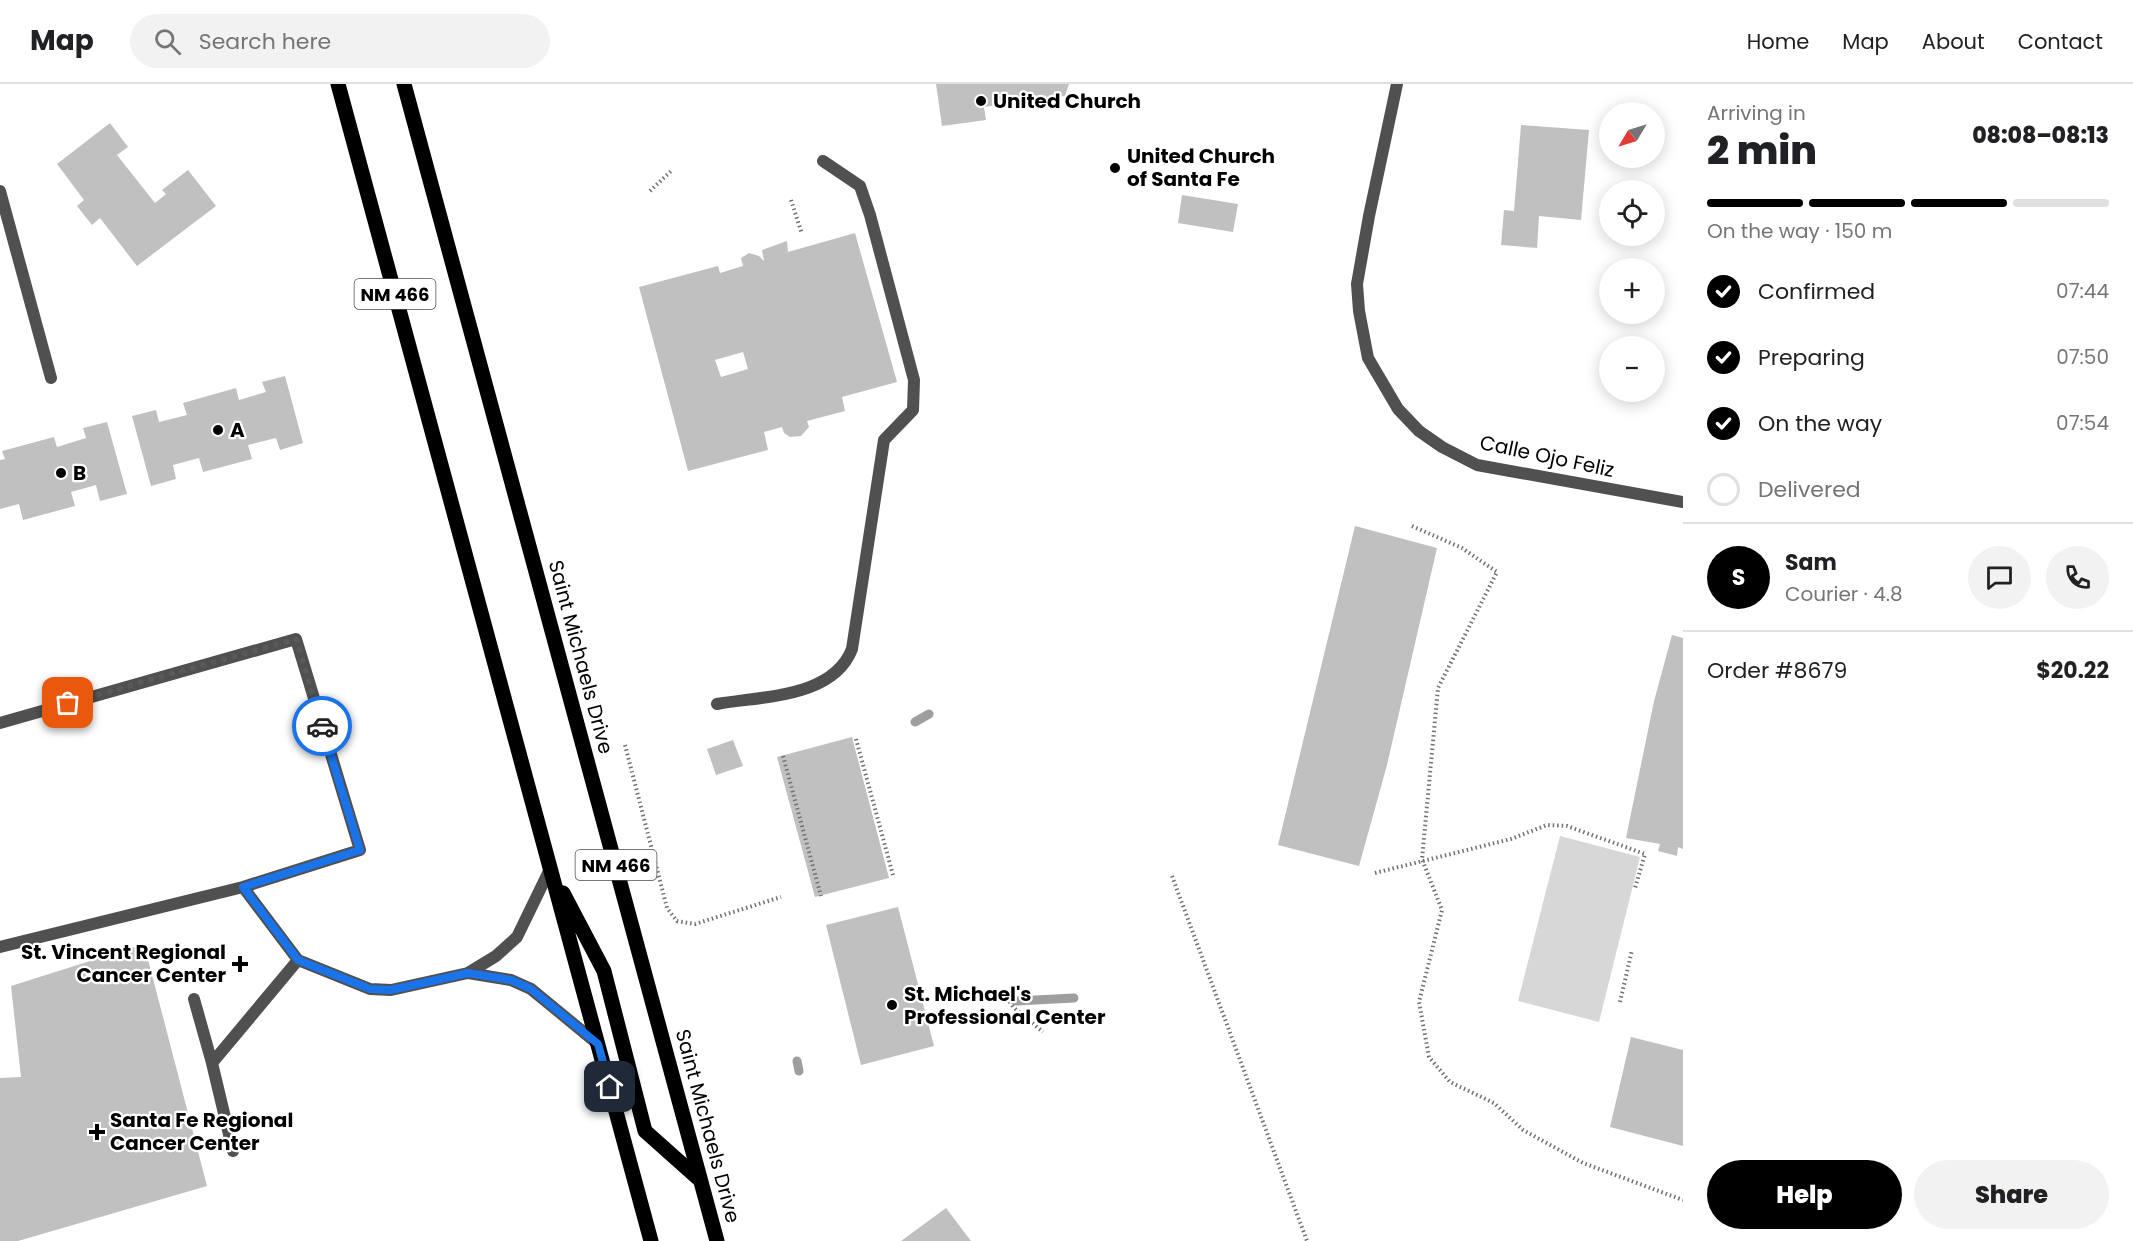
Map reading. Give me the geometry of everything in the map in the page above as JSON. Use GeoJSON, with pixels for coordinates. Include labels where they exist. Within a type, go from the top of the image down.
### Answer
{"type":"FeatureCollection","features":[{"type":"Feature","properties":{"kind":"main road","name":"NM 466"},"geometry":{"type":"LineString","coordinates":[[338,84],[651,1241]]}},
{"type":"Feature","properties":{"kind":"main road","name":"Saint Michaels Drive"},"geometry":{"type":"LineString","coordinates":[[404,84],[717,1241]]}},
{"type":"Feature","properties":{"kind":"main road"},"geometry":{"type":"LineString","coordinates":[[550,869],[604,971],[645,1131],[700,1180]]}},
{"type":"Feature","properties":{"kind":"street","name":"Calle Ojo Feliz"},"geometry":{"type":"LineString","coordinates":[[1397,84],[1357,284],[1359,310],[1368,358],[1398,409],[1419,431],[1442,447],[1477,465],[1683,502]]}},
{"type":"Feature","properties":{"kind":"street"},"geometry":{"type":"LineString","coordinates":[[717,704],[809,689],[832,677],[842,668],[852,649],[884,440],[913,410],[914,380],[860,186],[824,161]]}},
{"type":"Feature","properties":{"kind":"street"},"geometry":{"type":"LineString","coordinates":[[0,191],[51,378]]}},
{"type":"Feature","properties":{"kind":"street"},"geometry":{"type":"LineString","coordinates":[[0,723],[296,639],[360,850],[243,887],[0,947]]}},
{"type":"Feature","properties":{"kind":"street"},"geometry":{"type":"LineString","coordinates":[[243,887],[298,960],[370,989],[391,990],[468,973],[496,956],[517,938],[550,869]]}},
{"type":"Feature","properties":{"kind":"street"},"geometry":{"type":"LineString","coordinates":[[212,1063],[298,960]]}},
{"type":"Feature","properties":{"kind":"street"},"geometry":{"type":"LineString","coordinates":[[468,973],[511,980],[531,989],[598,1044]]}},
{"type":"Feature","properties":{"kind":"street"},"geometry":{"type":"LineString","coordinates":[[194,999],[233,1151]]}},
{"type":"Feature","properties":{"kind":"path"},"geometry":{"type":"LineString","coordinates":[[650,191],[671,171]]}},
{"type":"Feature","properties":{"kind":"path"},"geometry":{"type":"LineString","coordinates":[[791,200],[802,234]]}},
{"type":"Feature","properties":{"kind":"path"},"geometry":{"type":"LineString","coordinates":[[1412,526],[1462,548],[1497,572],[1438,688],[1422,860],[1442,910],[1419,1002],[1429,1056],[1450,1082],[1494,1103],[1523,1131],[1583,1164],[1683,1200]]}},
{"type":"Feature","properties":{"kind":"path"},"geometry":{"type":"LineString","coordinates":[[856,739],[893,875]]}},
{"type":"Feature","properties":{"kind":"path"},"geometry":{"type":"LineString","coordinates":[[625,745],[667,908],[677,921],[695,924],[781,897]]}},
{"type":"Feature","properties":{"kind":"path"},"geometry":{"type":"LineString","coordinates":[[783,756],[821,896]]}},
{"type":"Feature","properties":{"kind":"path"},"geometry":{"type":"LineString","coordinates":[[1376,873],[1510,839],[1547,825],[1567,826],[1645,854],[1635,888]]}},
{"type":"Feature","properties":{"kind":"path"},"geometry":{"type":"LineString","coordinates":[[1172,876],[1307,1241]]}},
{"type":"Feature","properties":{"kind":"path"},"geometry":{"type":"LineString","coordinates":[[1620,1002],[1632,950]]}},
{"type":"Feature","properties":{"kind":"path"},"geometry":{"type":"LineString","coordinates":[[1007,998],[1013,1007],[1043,1032]]}},
{"type":"Feature","properties":{"kind":"shaded area"},"geometry":{"type":"Polygon","coordinates":[[[1560,836],[1640,857],[1599,1022],[1518,1001],[1560,836]]]}},
{"type":"Feature","properties":{"kind":"building","name":"United Church"},"geometry":{"type":"Polygon","coordinates":[[[936,84],[1069,84],[1065,96],[984,107],[986,120],[942,126],[936,84]]]}},
{"type":"Feature","properties":{"kind":"building"},"geometry":{"type":"Polygon","coordinates":[[[110,123],[128,147],[117,155],[155,203],[166,194],[162,190],[188,170],[216,206],[137,266],[100,218],[92,225],[77,206],[84,200],[57,164],[110,123]]]}},
{"type":"Feature","properties":{"kind":"building"},"geometry":{"type":"Polygon","coordinates":[[[1521,125],[1589,130],[1581,220],[1539,216],[1537,248],[1501,245],[1504,210],[1514,211],[1521,125]]]}},
{"type":"Feature","properties":{"kind":"building"},"geometry":{"type":"Polygon","coordinates":[[[1182,195],[1238,204],[1233,232],[1178,223],[1182,195]]]}},
{"type":"Feature","properties":{"kind":"building"},"geometry":{"type":"Polygon","coordinates":[[[855,233],[897,382],[842,397],[845,411],[807,421],[809,427],[801,436],[790,437],[784,433],[782,427],[764,432],[768,450],[688,471],[639,287],[718,266],[720,273],[743,266],[741,258],[749,253],[759,256],[764,261],[762,250],[787,241],[788,252],[855,233]],[[743,352],[715,360],[721,377],[748,369],[743,352]]]}},
{"type":"Feature","properties":{"kind":"building","name":"A"},"geometry":{"type":"Polygon","coordinates":[[[285,376],[303,443],[280,450],[276,438],[248,445],[252,459],[203,472],[199,458],[173,465],[176,479],[151,486],[132,416],[156,410],[159,422],[187,415],[183,403],[236,388],[239,400],[266,392],[262,382],[285,376]]]}},
{"type":"Feature","properties":{"kind":"building","name":"B"},"geometry":{"type":"Polygon","coordinates":[[[107,422],[127,494],[100,501],[96,485],[71,492],[75,506],[23,520],[19,504],[0,509],[0,460],[5,459],[2,451],[54,437],[57,447],[86,438],[83,428],[107,422]]]}},
{"type":"Feature","properties":{"kind":"building"},"geometry":{"type":"Polygon","coordinates":[[[1355,526],[1437,548],[1387,765],[1359,866],[1278,845],[1355,526]]]}},
{"type":"Feature","properties":{"kind":"building"},"geometry":{"type":"Polygon","coordinates":[[[1672,635],[1683,638],[1683,849],[1678,847],[1677,856],[1658,851],[1660,844],[1626,838],[1654,701],[1672,635]]]}},
{"type":"Feature","properties":{"kind":"building"},"geometry":{"type":"Polygon","coordinates":[[[852,737],[889,878],[815,897],[777,757],[852,737]]]}},
{"type":"Feature","properties":{"kind":"building"},"geometry":{"type":"Polygon","coordinates":[[[733,740],[743,766],[716,775],[707,749],[733,740]]]}},
{"type":"Feature","properties":{"kind":"building","name":"St. Michael's Professional Center"},"geometry":{"type":"Polygon","coordinates":[[[898,907],[934,1046],[861,1065],[826,925],[898,907]]]}},
{"type":"Feature","properties":{"kind":"building","name":"Santa Fe Regional Cancer Center"},"geometry":{"type":"Polygon","coordinates":[[[144,944],[207,1186],[18,1241],[0,1241],[0,1078],[21,1077],[11,986],[144,944]]]}},
{"type":"Feature","properties":{"kind":"building"},"geometry":{"type":"Polygon","coordinates":[[[1631,1037],[1683,1050],[1683,1146],[1610,1127],[1631,1037]]]}},
{"type":"Feature","properties":{"kind":"building"},"geometry":{"type":"Polygon","coordinates":[[[946,1208],[971,1241],[901,1241],[946,1208]]]}},
{"type":"Feature","properties":{"kind":"waterway"},"geometry":{"type":"LineString","coordinates":[[915,722],[929,714]]}},
{"type":"Feature","properties":{"kind":"waterway"},"geometry":{"type":"LineString","coordinates":[[1015,1001],[1074,998]]}},
{"type":"Feature","properties":{"kind":"waterway"},"geometry":{"type":"LineString","coordinates":[[797,1061],[799,1071]]}},
{"type":"Feature","properties":{"kind":"way so far"},"geometry":{"type":"LineString","coordinates":[[68,703],[296,639],[322,726]]}},
{"type":"Feature","properties":{"kind":"place","name":"United Church"},"geometry":{"type":"Point","coordinates":[981,101]}},
{"type":"Feature","properties":{"kind":"place","name":"United Church of Santa Fe"},"geometry":{"type":"Point","coordinates":[1115,168]}},
{"type":"Feature","properties":{"kind":"place","name":"A"},"geometry":{"type":"Point","coordinates":[218,430]}},
{"type":"Feature","properties":{"kind":"place","name":"B"},"geometry":{"type":"Point","coordinates":[61,473]}},
{"type":"Feature","properties":{"kind":"place","name":"St. Vincent Regional Cancer Center"},"geometry":{"type":"Point","coordinates":[240,964]}},
{"type":"Feature","properties":{"kind":"place","name":"St. Michael's Professional Center"},"geometry":{"type":"Point","coordinates":[892,1005]}},
{"type":"Feature","properties":{"kind":"place","name":"Santa Fe Regional Cancer Center"},"geometry":{"type":"Point","coordinates":[97,1132]}},
{"type":"Feature","properties":{"kind":"route"},"geometry":{"type":"LineString","coordinates":[[322,726],[360,850],[243,887],[298,960],[370,989],[391,990],[468,973],[511,980],[531,989],[598,1044],[610,1087]]}}]}
